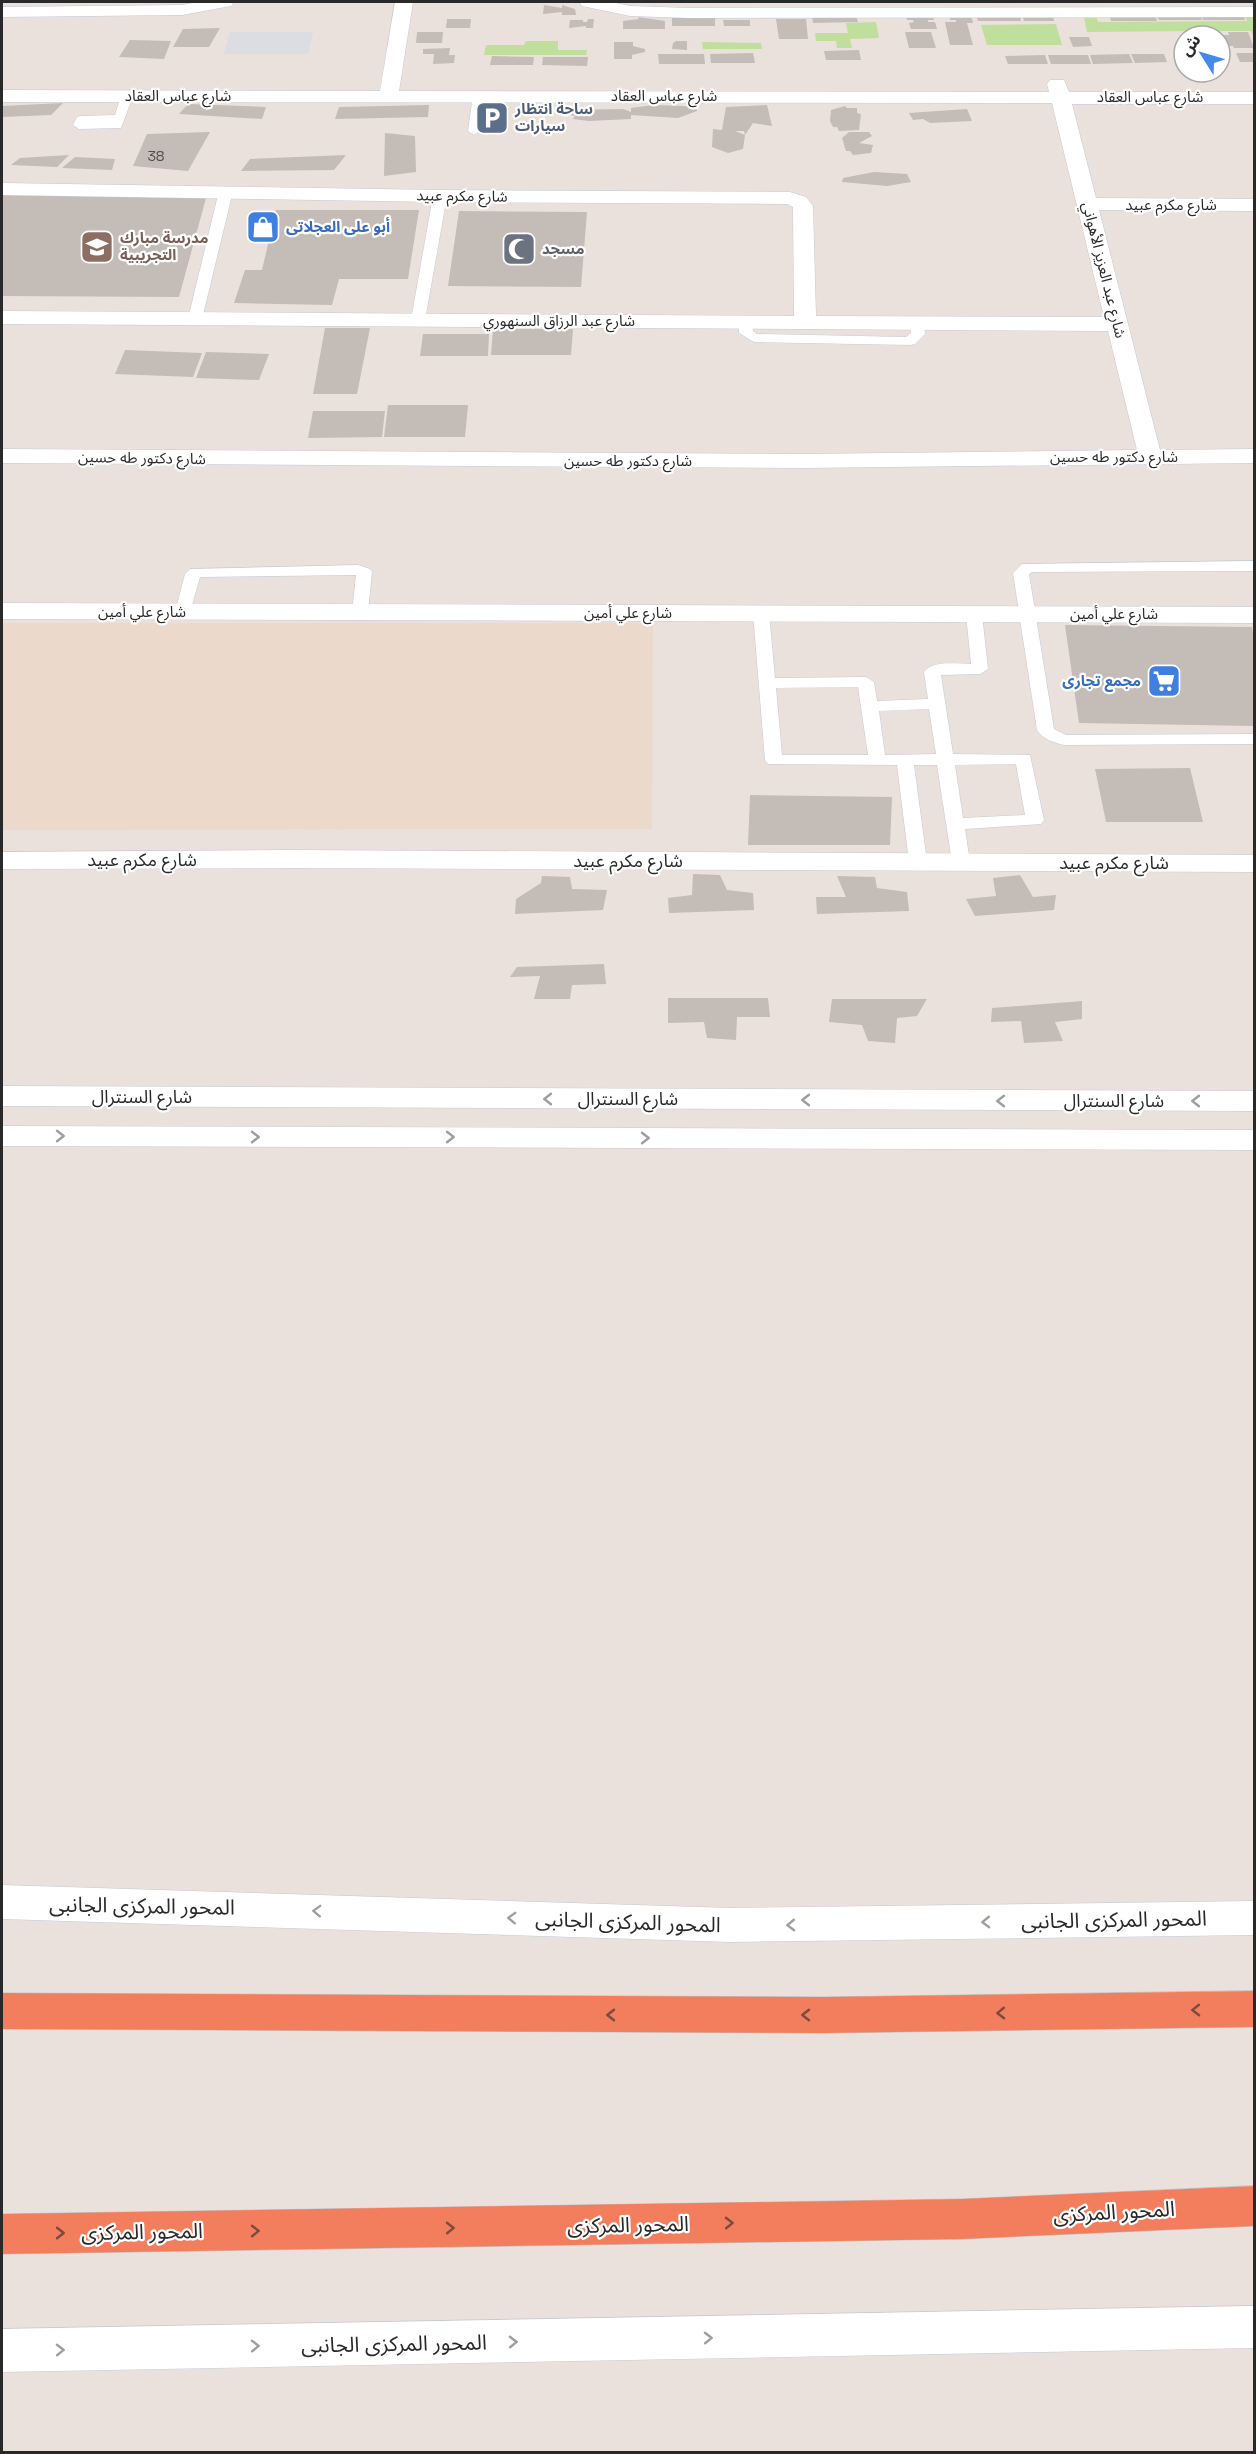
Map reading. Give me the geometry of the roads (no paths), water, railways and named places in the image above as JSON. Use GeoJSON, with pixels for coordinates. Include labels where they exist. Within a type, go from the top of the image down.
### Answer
{"type":"FeatureCollection","features":[{"type":"Feature","properties":{"kind":"highway"},"geometry":{"type":"LineString","coordinates":[[2,2012],[825,2016],[1254,2009]]}},
{"type":"Feature","properties":{"kind":"highway","name":"المحور المركزى"},"geometry":{"type":"LineString","coordinates":[[2,2234],[950,2219],[1254,2206]]}},
{"type":"Feature","properties":{"kind":"street"},"geometry":{"type":"LineString","coordinates":[[2,12],[182,10],[225,2]]}},
{"type":"Feature","properties":{"kind":"street"},"geometry":{"type":"LineString","coordinates":[[389,90],[404,2]]}},
{"type":"Feature","properties":{"kind":"street"},"geometry":{"type":"LineString","coordinates":[[588,2],[630,10],[669,13],[1180,7],[1254,12]]}},
{"type":"Feature","properties":{"kind":"street","name":"شارع عباس العقاد"},"geometry":{"type":"LineString","coordinates":[[2,85],[389,90],[1059,91],[1254,98]]}},
{"type":"Feature","properties":{"kind":"street","name":"شارع عباس العقاد"},"geometry":{"type":"LineString","coordinates":[[2,96],[127,96],[389,90],[479,95],[1059,91],[1254,85]]}},
{"type":"Feature","properties":{"kind":"street","name":"شارع عبد العزيز الأهواني"},"geometry":{"type":"LineString","coordinates":[[1059,91],[1150,456]]}},
{"type":"Feature","properties":{"kind":"street","name":"شارع مكرم عبيد"},"geometry":{"type":"LineString","coordinates":[[2,189],[440,196],[779,198],[799,201],[803,206],[805,322]]}},
{"type":"Feature","properties":{"kind":"street","name":"شارع مكرم عبيد"},"geometry":{"type":"LineString","coordinates":[[1087,204],[1254,205]]}},
{"type":"Feature","properties":{"kind":"street","name":"شارع عبد الرزاق السنهوري"},"geometry":{"type":"LineString","coordinates":[[2,318],[1117,324]]}},
{"type":"Feature","properties":{"kind":"street","name":"شارع دكتور طه حسين"},"geometry":{"type":"LineString","coordinates":[[2,456],[803,461],[1254,456]]}},
{"type":"Feature","properties":{"kind":"street","name":"شارع علي أمين"},"geometry":{"type":"LineString","coordinates":[[2,611],[1254,615]]}},
{"type":"Feature","properties":{"kind":"street","name":"شارع مكرم عبيد"},"geometry":{"type":"LineString","coordinates":[[2,861],[304,859],[1254,864]]}},
{"type":"Feature","properties":{"kind":"street","name":"شارع السنترال"},"geometry":{"type":"LineString","coordinates":[[2,1096],[1254,1101]]}},
{"type":"Feature","properties":{"kind":"street"},"geometry":{"type":"LineString","coordinates":[[2,1136],[1254,1140]]}},
{"type":"Feature","properties":{"kind":"street","name":"المحور المركزى الجانبى"},"geometry":{"type":"LineString","coordinates":[[2,1902],[731,1925],[1254,1918]]}},
{"type":"Feature","properties":{"kind":"street","name":"المحور المركزى الجانبى"},"geometry":{"type":"LineString","coordinates":[[2,2351],[1254,2327]]}},
{"type":"Feature","properties":{"kind":"lane"},"geometry":{"type":"LineString","coordinates":[[474,131],[479,95]]}},
{"type":"Feature","properties":{"kind":"lane"},"geometry":{"type":"LineString","coordinates":[[120,119],[127,96]]}},
{"type":"Feature","properties":{"kind":"lane"},"geometry":{"type":"LineString","coordinates":[[195,319],[226,191]]}},
{"type":"Feature","properties":{"kind":"lane"},"geometry":{"type":"LineString","coordinates":[[417,320],[440,196]]}},
{"type":"Feature","properties":{"kind":"lane"},"geometry":{"type":"LineString","coordinates":[[746,321],[746,333],[754,338],[910,341],[918,334],[917,322]]}},
{"type":"Feature","properties":{"kind":"lane"},"geometry":{"type":"LineString","coordinates":[[1254,566],[1028,567],[1021,573],[1046,730],[1052,736],[1064,740],[1254,739]]}},
{"type":"Feature","properties":{"kind":"lane"},"geometry":{"type":"LineString","coordinates":[[183,612],[193,574],[196,572],[358,570],[364,572],[360,612]]}},
{"type":"Feature","properties":{"kind":"lane"},"geometry":{"type":"LineString","coordinates":[[761,613],[774,760],[1023,759],[1035,819],[1032,822],[956,824]]}},
{"type":"Feature","properties":{"kind":"lane"},"geometry":{"type":"LineString","coordinates":[[961,862],[932,671],[980,669],[974,614]]}},
{"type":"Feature","properties":{"kind":"lane"},"geometry":{"type":"LineString","coordinates":[[768,683],[865,681],[877,760]]}},
{"type":"Feature","properties":{"kind":"lane"},"geometry":{"type":"LineString","coordinates":[[870,706],[936,704]]}},
{"type":"Feature","properties":{"kind":"lane"},"geometry":{"type":"LineString","coordinates":[[905,760],[918,862]]}},
{"type":"Feature","properties":{"kind":"place","name":"ساحة انتظار سيارات"},"geometry":{"type":"Point","coordinates":[492,118]}},
{"type":"Feature","properties":{"kind":"place","name":"أبو على العجلاتى"},"geometry":{"type":"Point","coordinates":[263,227]}},
{"type":"Feature","properties":{"kind":"place","name":"مدرسة مبارك التجريبية"},"geometry":{"type":"Point","coordinates":[97,247]}},
{"type":"Feature","properties":{"kind":"place","name":"مسجد"},"geometry":{"type":"Point","coordinates":[519,249]}},
{"type":"Feature","properties":{"kind":"place","name":"مجمع تجارى"},"geometry":{"type":"Point","coordinates":[1164,681]}}]}
